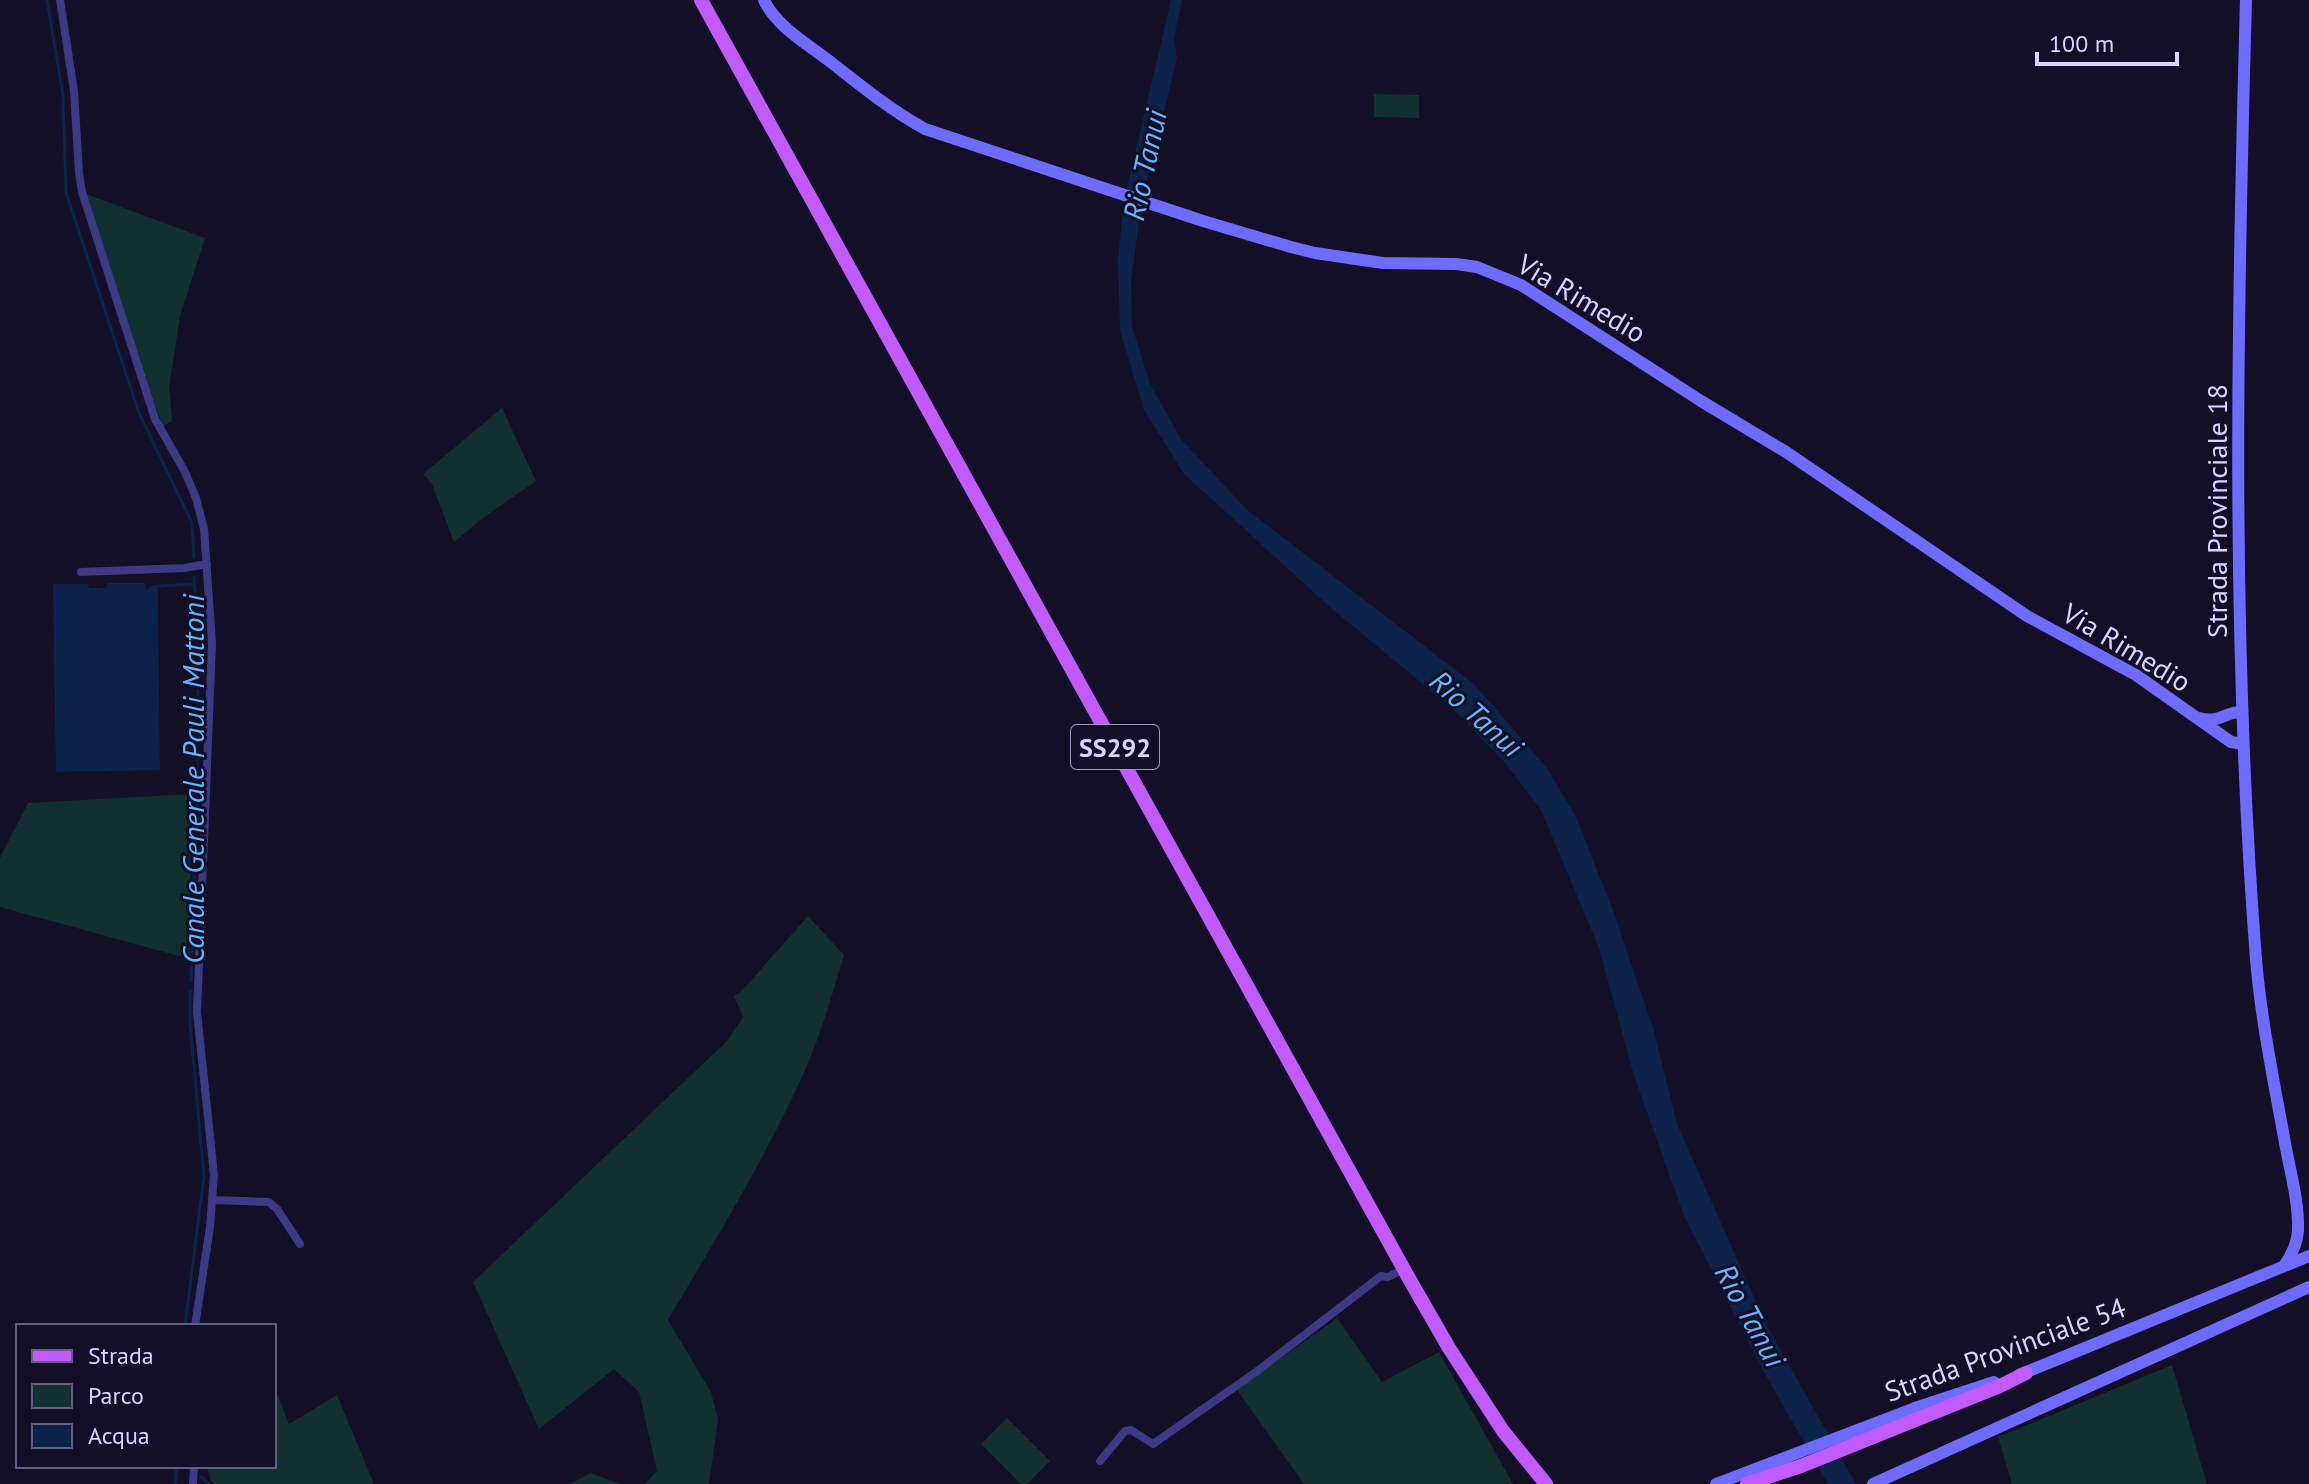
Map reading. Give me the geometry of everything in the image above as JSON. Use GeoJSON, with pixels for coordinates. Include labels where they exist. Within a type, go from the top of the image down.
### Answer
{"type":"FeatureCollection","features":[{"type":"Feature","properties":{"kind":"main road","name":"SS292"},"geometry":{"type":"LineString","coordinates":[[701,0],[1404,1269],[1449,1348],[1503,1431],[1546,1484]]}},
{"type":"Feature","properties":{"kind":"main road"},"geometry":{"type":"LineString","coordinates":[[1747,1484],[1801,1466],[1872,1430],[2000,1386],[2026,1373]]}},
{"type":"Feature","properties":{"kind":"street"},"geometry":{"type":"LineString","coordinates":[[60,0],[74,91],[82,192],[155,419],[185,472],[204,529],[212,643],[197,1012],[213,1151],[213,1200],[195,1324]]}},
{"type":"Feature","properties":{"kind":"street","name":"Via Rimedio"},"geometry":{"type":"LineString","coordinates":[[764,0],[775,17],[788,28],[906,119],[949,138],[1203,221],[1315,253],[1383,263],[1477,267],[1521,285],[1786,452],[2027,616],[2136,675],[2231,742],[2243,744]]}},
{"type":"Feature","properties":{"kind":"street","name":"Strada Provinciale 18"},"geometry":{"type":"LineString","coordinates":[[2246,0],[2240,208],[2242,712],[2257,966],[2297,1209],[2298,1233],[2292,1254],[2284,1266]]}},
{"type":"Feature","properties":{"kind":"street"},"geometry":{"type":"LineString","coordinates":[[81,572],[184,568],[207,564]]}},
{"type":"Feature","properties":{"kind":"street"},"geometry":{"type":"LineString","coordinates":[[2194,717],[2219,720],[2236,711],[2242,712]]}},
{"type":"Feature","properties":{"kind":"street"},"geometry":{"type":"LineString","coordinates":[[213,1200],[269,1202],[277,1209],[289,1235],[300,1244]]}},
{"type":"Feature","properties":{"kind":"street","name":"Strada Provinciale 18"},"geometry":{"type":"LineString","coordinates":[[2297,1209],[2309,1227]]}},
{"type":"Feature","properties":{"kind":"street","name":"Strada Provinciale 54"},"geometry":{"type":"LineString","coordinates":[[2026,1373],[2309,1256]]}},
{"type":"Feature","properties":{"kind":"street"},"geometry":{"type":"LineString","coordinates":[[1100,1461],[1125,1431],[1131,1430],[1153,1444],[1256,1372],[1381,1276],[1388,1277],[1404,1269]]}},
{"type":"Feature","properties":{"kind":"street"},"geometry":{"type":"LineString","coordinates":[[1873,1484],[2309,1287]]}},
{"type":"Feature","properties":{"kind":"street","name":"Strada Provinciale 54"},"geometry":{"type":"LineString","coordinates":[[1716,1484],[1872,1430]]}},
{"type":"Feature","properties":{"kind":"green space"},"geometry":{"type":"Polygon","coordinates":[[[1374,94],[1419,95],[1419,118],[1374,117],[1374,94]]]}},
{"type":"Feature","properties":{"kind":"green space"},"geometry":{"type":"Polygon","coordinates":[[[86,194],[205,238],[180,316],[169,387],[172,421],[163,426],[141,370],[86,194]]]}},
{"type":"Feature","properties":{"kind":"green space"},"geometry":{"type":"Polygon","coordinates":[[[502,408],[536,481],[454,542],[432,484],[423,474],[502,408]]]}},
{"type":"Feature","properties":{"kind":"green space"},"geometry":{"type":"Polygon","coordinates":[[[191,794],[190,959],[0,907],[0,858],[28,803],[191,794]]]}},
{"type":"Feature","properties":{"kind":"green space"},"geometry":{"type":"Polygon","coordinates":[[[808,916],[844,955],[820,1032],[772,1139],[668,1320],[711,1392],[718,1420],[709,1484],[645,1484],[657,1471],[639,1392],[614,1369],[539,1429],[473,1282],[727,1041],[743,1017],[734,996],[808,916]]]}},
{"type":"Feature","properties":{"kind":"green space"},"geometry":{"type":"Polygon","coordinates":[[[1337,1318],[1382,1382],[1439,1352],[1513,1484],[1304,1484],[1237,1390],[1337,1318]]]}},
{"type":"Feature","properties":{"kind":"green space"},"geometry":{"type":"Polygon","coordinates":[[[2172,1365],[2207,1484],[2012,1484],[1998,1437],[2172,1365]]]}},
{"type":"Feature","properties":{"kind":"green space"},"geometry":{"type":"Polygon","coordinates":[[[276,1390],[289,1424],[337,1395],[374,1484],[214,1484],[207,1468],[276,1468],[276,1390]]]}},
{"type":"Feature","properties":{"kind":"green space"},"geometry":{"type":"Polygon","coordinates":[[[1007,1418],[1050,1461],[1027,1484],[1021,1484],[981,1444],[1007,1418]]]}},
{"type":"Feature","properties":{"kind":"green space"},"geometry":{"type":"Polygon","coordinates":[[[591,1473],[620,1484],[570,1484],[591,1473]]]}},
{"type":"Feature","properties":{"kind":"water","name":"Rio Tanui"},"geometry":{"type":"Polygon","coordinates":[[[1171,0],[1182,0],[1174,38],[1177,58],[1141,206],[1131,281],[1132,326],[1150,384],[1181,439],[1246,509],[1474,684],[1547,768],[1576,817],[1613,910],[1654,1031],[1677,1124],[1765,1322],[1856,1484],[1828,1484],[1766,1376],[1684,1216],[1634,1076],[1599,948],[1541,810],[1507,765],[1454,710],[1331,608],[1184,474],[1144,410],[1120,330],[1118,259],[1124,200],[1171,0]]]}},
{"type":"Feature","properties":{"kind":"water"},"geometry":{"type":"Polygon","coordinates":[[[107,583],[145,583],[146,590],[158,586],[160,770],[56,772],[53,584],[88,584],[89,588],[106,588],[107,583]]]}},
{"type":"Feature","properties":{"kind":"waterway","name":"Canale Generale Pauli Mattoni"},"geometry":{"type":"LineString","coordinates":[[47,0],[63,95],[66,192],[139,413],[192,523],[194,558]]}},
{"type":"Feature","properties":{"kind":"waterway","name":"Canale Generale Pauli Mattoni"},"geometry":{"type":"LineString","coordinates":[[191,981],[198,728],[194,577]]}},
{"type":"Feature","properties":{"kind":"waterway"},"geometry":{"type":"LineString","coordinates":[[158,586],[194,584]]}},
{"type":"Feature","properties":{"kind":"waterway","name":"Canale Generale Pauli Mattoni"},"geometry":{"type":"LineString","coordinates":[[185,1324],[204,1176],[190,1024],[190,991]]}},
{"type":"Feature","properties":{"kind":"waterway"},"geometry":{"type":"LineString","coordinates":[[175,1484],[177,1468]]}},
{"type":"Feature","properties":{"kind":"waterway","name":"Canale Generale Pauli Mattoni"},"geometry":{"type":"LineString","coordinates":[[201,1477],[209,1484]]}}]}
